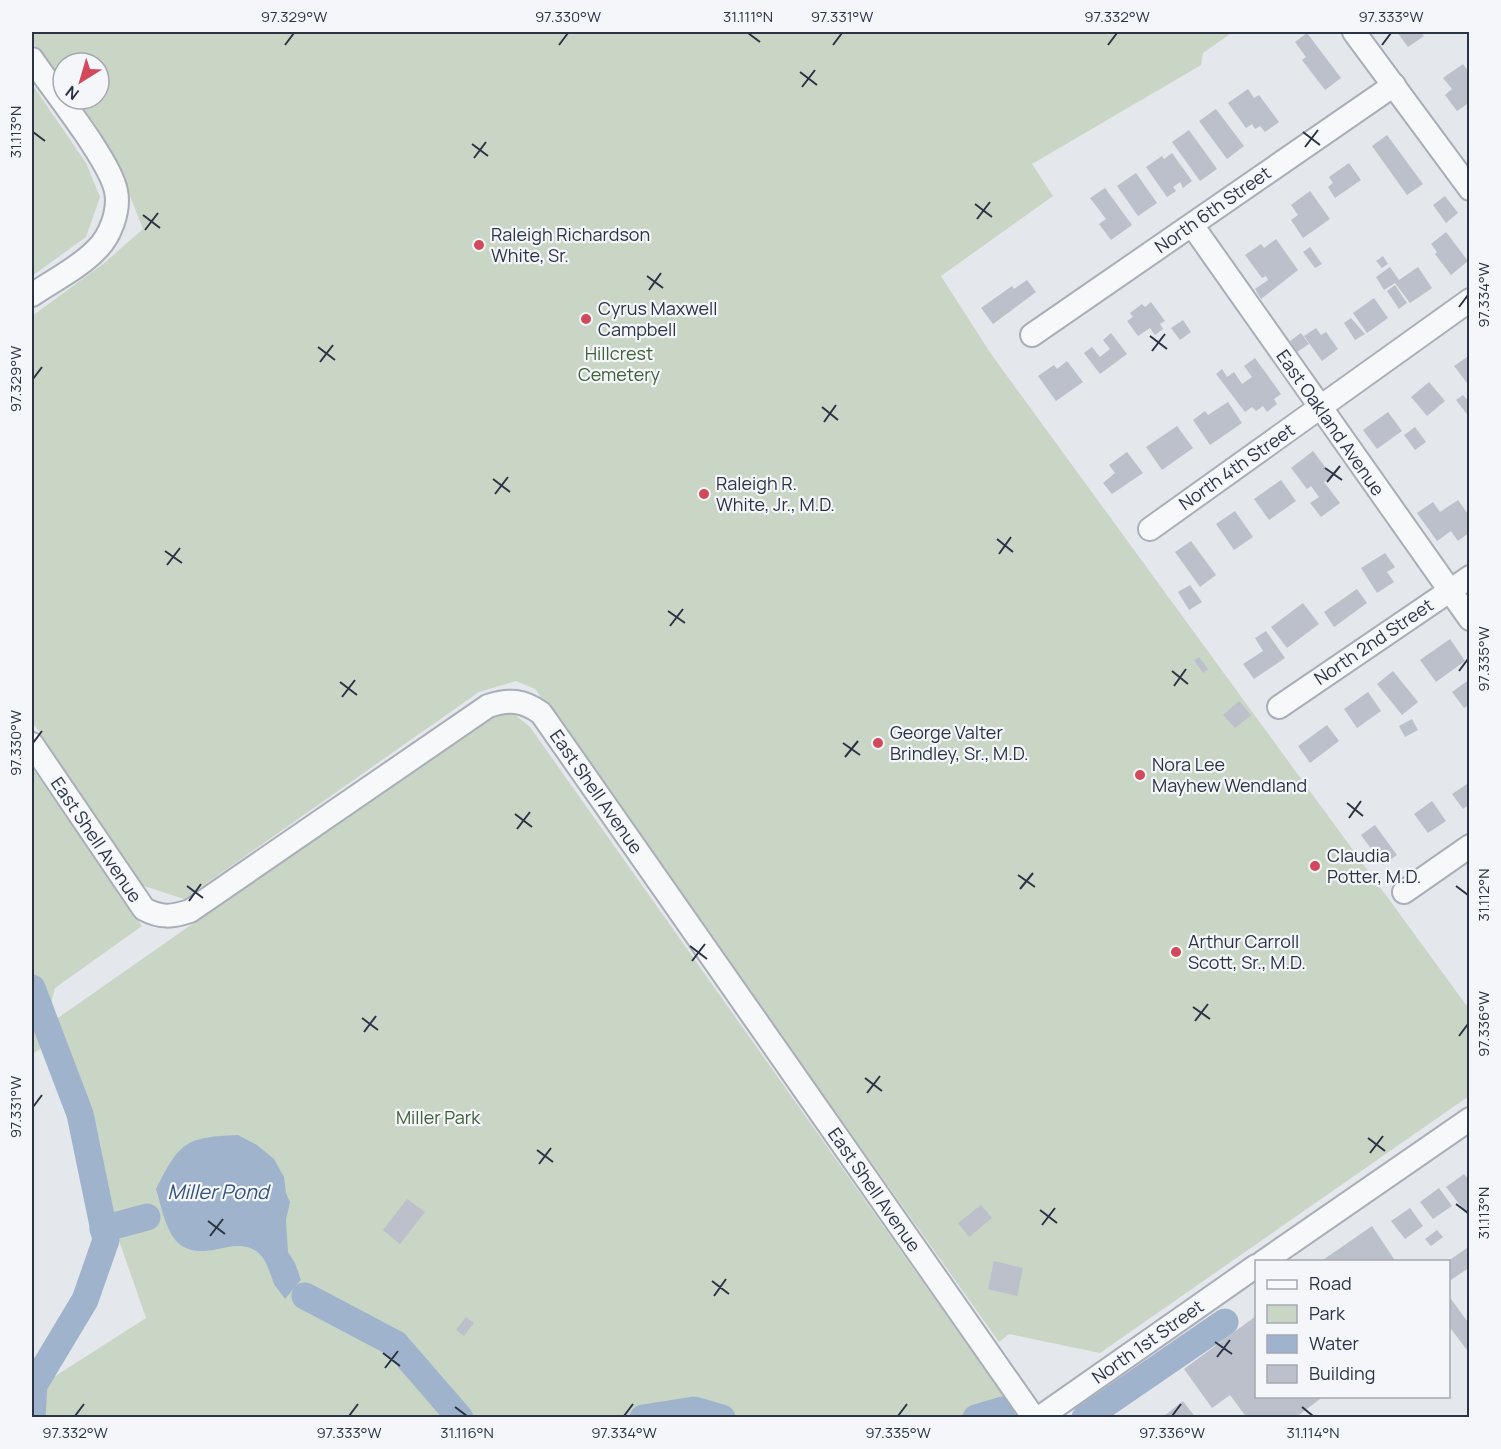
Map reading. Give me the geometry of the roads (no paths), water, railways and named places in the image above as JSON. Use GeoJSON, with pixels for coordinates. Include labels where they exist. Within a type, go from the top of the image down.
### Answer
{"type":"FeatureCollection","features":[{"type":"Feature","properties":{"kind":"street"},"geometry":{"type":"LineString","coordinates":[[1354,32],[1470,189]]}},
{"type":"Feature","properties":{"kind":"street"},"geometry":{"type":"LineString","coordinates":[[32,59],[107,168],[116,190],[115,213],[111,229],[96,250],[32,295]]}},
{"type":"Feature","properties":{"kind":"street","name":"North 6th Street"},"geometry":{"type":"LineString","coordinates":[[1032,335],[1394,84]]}},
{"type":"Feature","properties":{"kind":"street","name":"East Oakland Avenue"},"geometry":{"type":"LineString","coordinates":[[1192,225],[1470,619]]}},
{"type":"Feature","properties":{"kind":"street","name":"North 4th Street"},"geometry":{"type":"LineString","coordinates":[[1150,529],[1470,300]]}},
{"type":"Feature","properties":{"kind":"street","name":"North 2nd Street"},"geometry":{"type":"LineString","coordinates":[[1279,707],[1470,577]]}},
{"type":"Feature","properties":{"kind":"street","name":"East Shell Avenue"},"geometry":{"type":"LineString","coordinates":[[32,744],[144,909],[157,916],[175,916],[190,911],[488,706],[506,700],[526,703],[541,713],[1034,1418]]}},
{"type":"Feature","properties":{"kind":"street"},"geometry":{"type":"LineString","coordinates":[[1404,892],[1470,846]]}},
{"type":"Feature","properties":{"kind":"street"},"geometry":{"type":"LineString","coordinates":[[1266,1260],[1470,1119]]}},
{"type":"Feature","properties":{"kind":"street","name":"North 1st Street"},"geometry":{"type":"LineString","coordinates":[[1039,1418],[1255,1267]]}},
{"type":"Feature","properties":{"kind":"water","name":"Miller Pond"},"geometry":{"type":"Polygon","coordinates":[[[238,1135],[257,1145],[274,1159],[284,1177],[290,1202],[286,1220],[288,1252],[301,1280],[285,1299],[274,1284],[260,1254],[250,1248],[238,1246],[202,1251],[180,1245],[168,1227],[160,1203],[156,1189],[171,1161],[186,1145],[206,1138],[238,1135]]]}},
{"type":"Feature","properties":{"kind":"waterway"},"geometry":{"type":"LineString","coordinates":[[32,988],[80,1114],[106,1240],[85,1300],[34,1385],[32,1417]]}},
{"type":"Feature","properties":{"kind":"waterway"},"geometry":{"type":"LineString","coordinates":[[103,1229],[147,1217]]}},
{"type":"Feature","properties":{"kind":"waterway"},"geometry":{"type":"LineString","coordinates":[[305,1296],[396,1344],[460,1418]]}},
{"type":"Feature","properties":{"kind":"waterway"},"geometry":{"type":"LineString","coordinates":[[1085,1418],[1225,1322]]}},
{"type":"Feature","properties":{"kind":"waterway"},"geometry":{"type":"LineString","coordinates":[[643,1418],[694,1410],[722,1418]]}},
{"type":"Feature","properties":{"kind":"waterway"},"geometry":{"type":"LineString","coordinates":[[976,1418],[1003,1410]]}},
{"type":"Feature","properties":{"kind":"place","name":"Raleigh Richardson White, Sr."},"geometry":{"type":"Point","coordinates":[479,245]}},
{"type":"Feature","properties":{"kind":"place","name":"Cyrus Maxwell Campbell"},"geometry":{"type":"Point","coordinates":[586,319]}},
{"type":"Feature","properties":{"kind":"place","name":"Raleigh R. White, Jr., M.D."},"geometry":{"type":"Point","coordinates":[704,494]}},
{"type":"Feature","properties":{"kind":"place","name":"George Valter Brindley, Sr., M.D."},"geometry":{"type":"Point","coordinates":[878,743]}},
{"type":"Feature","properties":{"kind":"place","name":"Nora Lee Mayhew Wendland"},"geometry":{"type":"Point","coordinates":[1140,775]}},
{"type":"Feature","properties":{"kind":"place","name":"Claudia Potter, M.D."},"geometry":{"type":"Point","coordinates":[1315,866]}},
{"type":"Feature","properties":{"kind":"place","name":"Arthur Carroll Scott, Sr., M.D."},"geometry":{"type":"Point","coordinates":[1176,952]}},
{"type":"Feature","properties":{"kind":"park label","name":"Hillcrest Cemetery"},"geometry":{"type":"Point","coordinates":[619,364]}},
{"type":"Feature","properties":{"kind":"park label","name":"Miller Park"},"geometry":{"type":"Point","coordinates":[438,1118]}}]}
